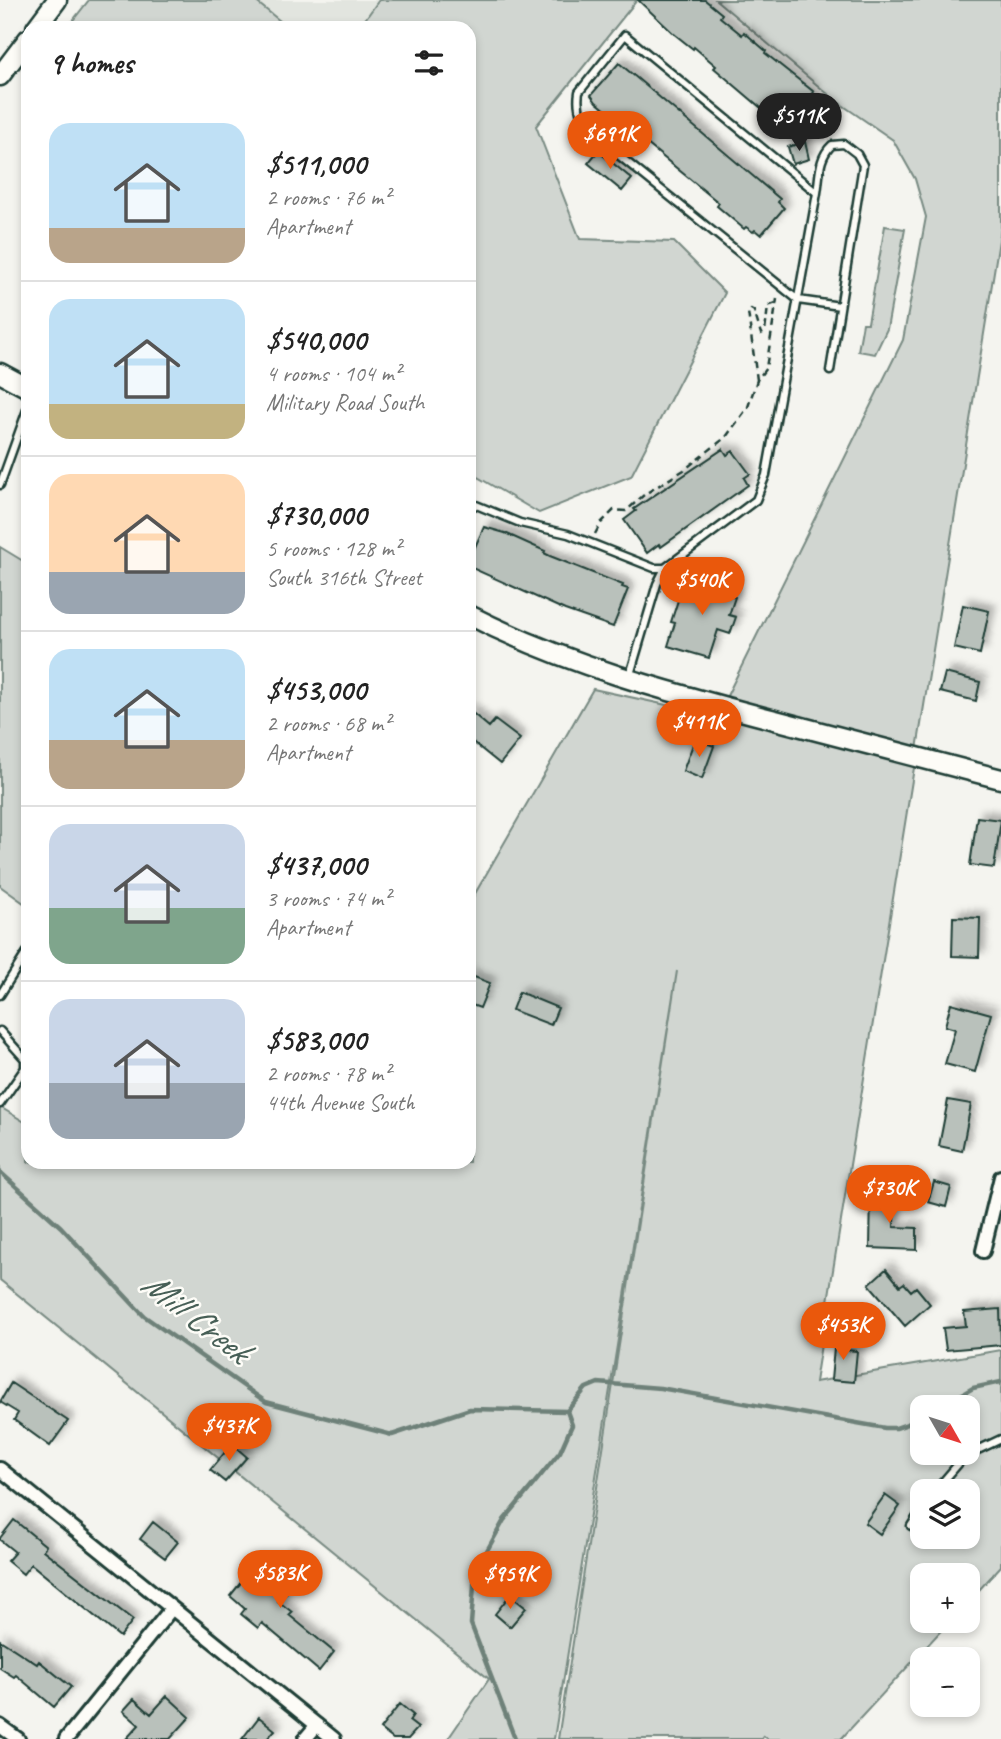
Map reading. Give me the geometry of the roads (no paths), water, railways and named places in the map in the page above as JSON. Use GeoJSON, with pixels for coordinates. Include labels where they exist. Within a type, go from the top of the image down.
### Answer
{"type":"FeatureCollection","features":[{"type":"Feature","properties":{"kind":"main road"},"geometry":{"type":"LineString","coordinates":[[41,21],[57,0]]}},
{"type":"Feature","properties":{"kind":"main road"},"geometry":{"type":"LineString","coordinates":[[0,76],[21,52]]}},
{"type":"Feature","properties":{"kind":"main road"},"geometry":{"type":"LineString","coordinates":[[0,373],[21,384]]}},
{"type":"Feature","properties":{"kind":"main road"},"geometry":{"type":"LineString","coordinates":[[476,618],[540,649],[667,692],[1001,779]]}},
{"type":"Feature","properties":{"kind":"street"},"geometry":{"type":"LineString","coordinates":[[983,1251],[1001,1177]]}},
{"type":"Feature","properties":{"kind":"street"},"geometry":{"type":"LineString","coordinates":[[0,1469],[334,1739]]}},
{"type":"Feature","properties":{"kind":"street"},"geometry":{"type":"LineString","coordinates":[[66,1739],[173,1608]]}},
{"type":"Feature","properties":{"kind":"street"},"geometry":{"type":"LineString","coordinates":[[305,1739],[317,1725]]}},
{"type":"Feature","properties":{"kind":"street"},"geometry":{"type":"LineString","coordinates":[[0,1726],[18,1739]]}},
{"type":"Feature","properties":{"kind":"lane"},"geometry":{"type":"LineString","coordinates":[[817,193],[625,35],[579,92],[579,114],[596,136],[798,300],[840,306]]}},
{"type":"Feature","properties":{"kind":"lane"},"geometry":{"type":"LineString","coordinates":[[628,680],[657,584],[665,568],[756,499],[762,487],[822,156],[832,145],[844,144],[857,154],[863,165],[830,371]]}},
{"type":"Feature","properties":{"kind":"lane"},"geometry":{"type":"LineString","coordinates":[[0,485],[21,426]]}},
{"type":"Feature","properties":{"kind":"lane"},"geometry":{"type":"LineString","coordinates":[[476,505],[520,523],[568,534],[654,568],[665,568]]}},
{"type":"Feature","properties":{"kind":"lane"},"geometry":{"type":"LineString","coordinates":[[0,996],[21,962]]}},
{"type":"Feature","properties":{"kind":"lane"},"geometry":{"type":"LineString","coordinates":[[0,1031],[21,1055]]}},
{"type":"Feature","properties":{"kind":"lane"},"geometry":{"type":"LineString","coordinates":[[0,1104],[21,1074]]}},
{"type":"Feature","properties":{"kind":"lane"},"geometry":{"type":"LineString","coordinates":[[945,1479],[965,1456],[1001,1439]]}},
{"type":"Feature","properties":{"kind":"waterway","name":"Mill Creek"},"geometry":{"type":"LineString","coordinates":[[0,1172],[61,1227],[144,1316],[266,1402],[392,1435],[470,1409],[567,1411],[586,1388],[598,1383],[660,1388],[885,1428],[910,1423]]}},
{"type":"Feature","properties":{"kind":"waterway","name":"Mill Creek"},"geometry":{"type":"LineString","coordinates":[[961,1395],[973,1388],[1001,1382]]}},
{"type":"Feature","properties":{"kind":"waterway"},"geometry":{"type":"LineString","coordinates":[[515,1739],[471,1624],[475,1572],[504,1520],[560,1452],[572,1425],[567,1411]]}}]}
